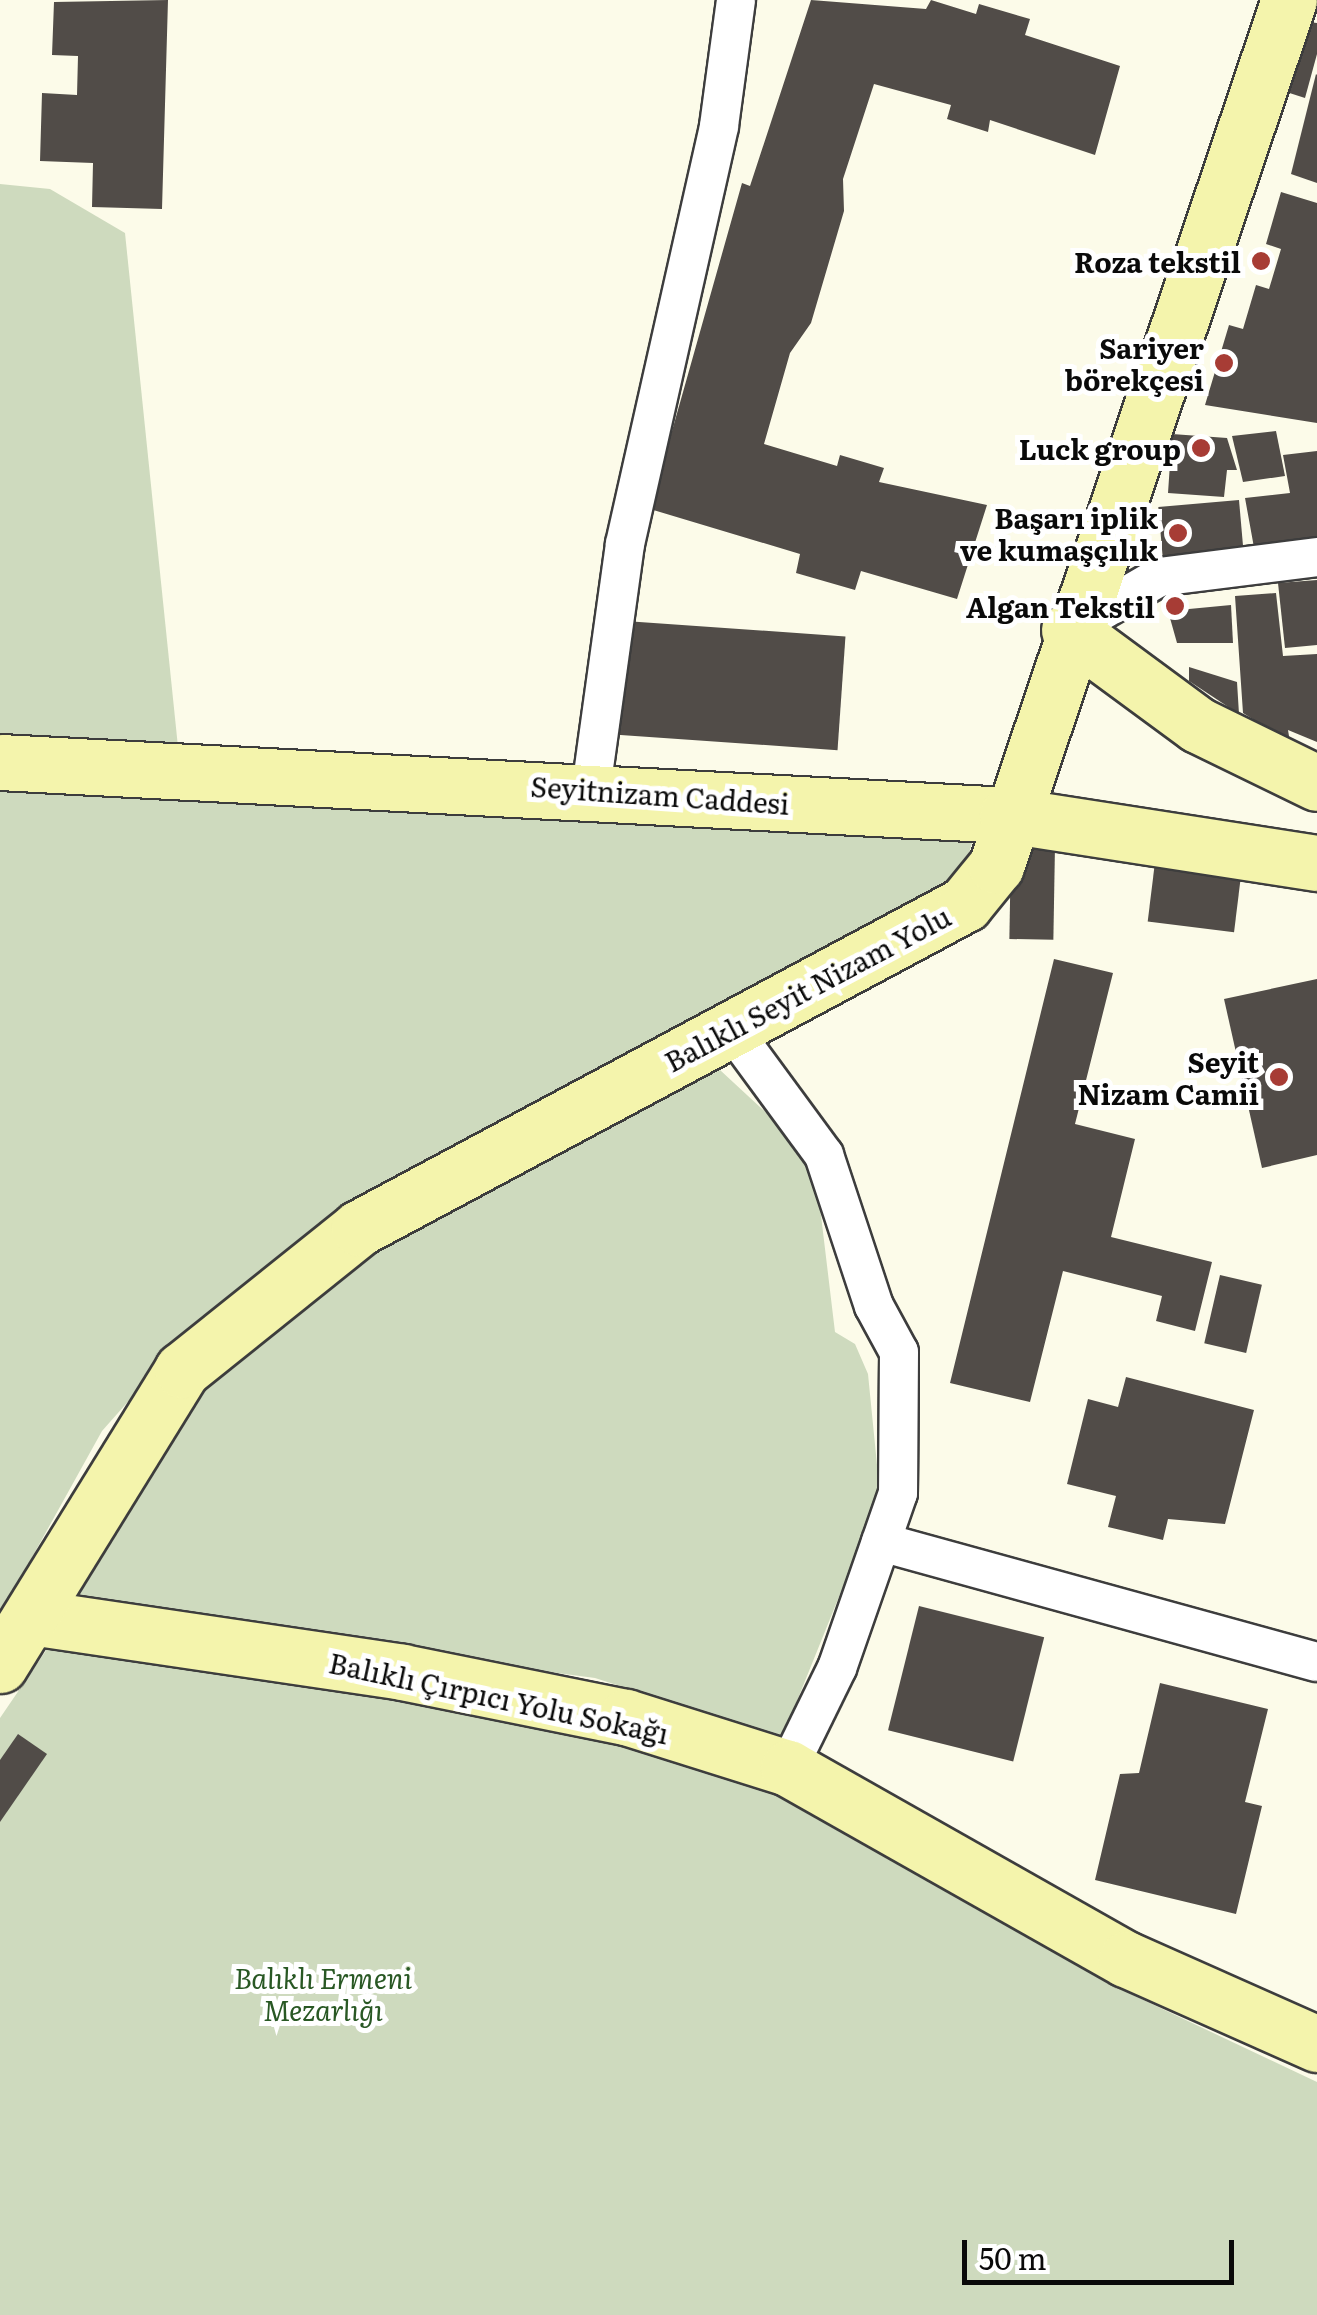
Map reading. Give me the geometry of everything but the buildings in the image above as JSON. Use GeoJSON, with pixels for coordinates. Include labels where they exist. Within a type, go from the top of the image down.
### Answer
{"type":"FeatureCollection","features":[{"type":"Feature","properties":{"kind":"street"},"geometry":{"type":"LineString","coordinates":[[591,789],[625,544],[719,126],[736,0]]}},
{"type":"Feature","properties":{"kind":"street","name":"Balıklı Seyit Nizam Yolu"},"geometry":{"type":"LineString","coordinates":[[0,1665],[182,1370],[359,1228],[966,904],[996,866],[1007,814],[1069,630],[1289,0]]}},
{"type":"Feature","properties":{"kind":"street"},"geometry":{"type":"LineString","coordinates":[[1317,558],[1159,577],[1069,630],[1198,725],[1317,783]]}},
{"type":"Feature","properties":{"kind":"street","name":"Seyitnizam Caddesi"},"geometry":{"type":"LineString","coordinates":[[0,762],[591,789],[1007,814],[1317,863]]}},
{"type":"Feature","properties":{"kind":"street"},"geometry":{"type":"LineString","coordinates":[[730,1027],[824,1155],[874,1306],[899,1352],[898,1494],[788,1768]]}},
{"type":"Feature","properties":{"kind":"street"},"geometry":{"type":"LineString","coordinates":[[881,1542],[1317,1662]]}},
{"type":"Feature","properties":{"kind":"street","name":"Balıklı Çırpıcı Yolu Sokağı"},"geometry":{"type":"LineString","coordinates":[[30,1617],[402,1672],[626,1716],[788,1768],[1126,1959],[1317,2044]]}},
{"type":"Feature","properties":{"kind":"green space"},"geometry":{"type":"Polygon","coordinates":[[[0,184],[50,189],[125,233],[178,747],[0,738],[0,184]]]}},
{"type":"Feature","properties":{"kind":"green space"},"geometry":{"type":"Polygon","coordinates":[[[0,782],[677,827],[974,836],[966,864],[937,896],[857,931],[337,1221],[172,1352],[102,1431],[0,1615],[0,782]]]}},
{"type":"Feature","properties":{"kind":"green space"},"geometry":{"type":"Polygon","coordinates":[[[720,1070],[814,1157],[835,1332],[855,1344],[868,1374],[880,1495],[782,1738],[595,1678],[67,1608],[197,1379],[368,1249],[720,1070]]]}},
{"type":"Feature","properties":{"kind":"green space","name":"Balıklı Ermeni Mezarlığı"},"geometry":{"type":"Polygon","coordinates":[[[58,1633],[663,1747],[809,1806],[1135,1996],[1317,2082],[1317,2315],[0,2315],[0,1718],[58,1633]]]}},
{"type":"Feature","properties":{"kind":"place","name":"Roza tekstil"},"geometry":{"type":"Point","coordinates":[1261,261]}},
{"type":"Feature","properties":{"kind":"place","name":"Sariyer börekçesi"},"geometry":{"type":"Point","coordinates":[1224,363]}},
{"type":"Feature","properties":{"kind":"place","name":"Luck group"},"geometry":{"type":"Point","coordinates":[1201,448]}},
{"type":"Feature","properties":{"kind":"place","name":"Başarı iplik ve kumaşçılık"},"geometry":{"type":"Point","coordinates":[1178,533]}},
{"type":"Feature","properties":{"kind":"place","name":"Algan Tekstil"},"geometry":{"type":"Point","coordinates":[1175,606]}},
{"type":"Feature","properties":{"kind":"place","name":"Seyit Nizam Camii"},"geometry":{"type":"Point","coordinates":[1279,1077]}}]}
